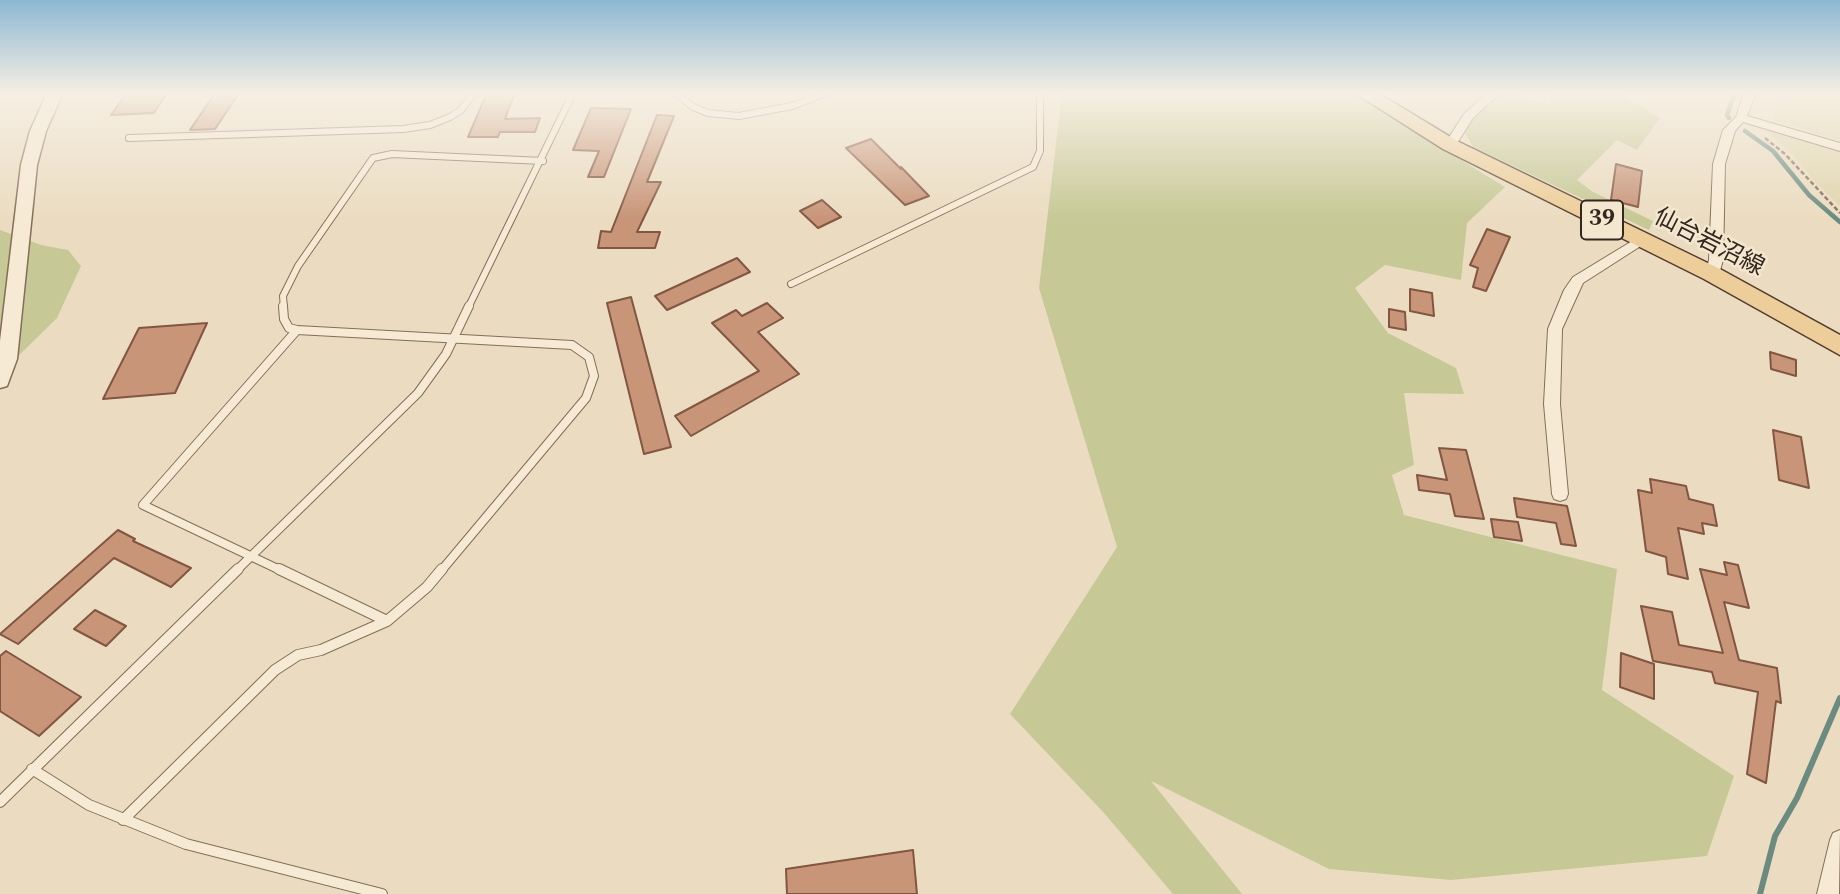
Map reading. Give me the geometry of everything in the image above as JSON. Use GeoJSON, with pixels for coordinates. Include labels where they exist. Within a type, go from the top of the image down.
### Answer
{"type":"FeatureCollection","features":[{"type":"Feature","properties":{"kind":"main road","name":"仙台岩沼線"},"geometry":{"type":"LineString","coordinates":[[1433,135],[1712,274],[1840,345]]}},
{"type":"Feature","properties":{"kind":"street"},"geometry":{"type":"LineString","coordinates":[[0,381],[17,289],[29,165],[37,135]]}},
{"type":"Feature","properties":{"kind":"street"},"geometry":{"type":"LineString","coordinates":[[1450,145],[1456,135]]}},
{"type":"Feature","properties":{"kind":"street"},"geometry":{"type":"LineString","coordinates":[[1712,274],[1716,260],[1719,164],[1728,135]]}},
{"type":"Feature","properties":{"kind":"street"},"geometry":{"type":"LineString","coordinates":[[1800,135],[1840,146]]}},
{"type":"Feature","properties":{"kind":"street"},"geometry":{"type":"LineString","coordinates":[[1560,494],[1552,404],[1555,329],[1578,280],[1642,239]]}},
{"type":"Feature","properties":{"kind":"street"},"geometry":{"type":"LineString","coordinates":[[1828,894],[1840,840]]}},
{"type":"Feature","properties":{"kind":"lane"},"geometry":{"type":"LineString","coordinates":[[129,138],[229,135]]}},
{"type":"Feature","properties":{"kind":"lane"},"geometry":{"type":"LineString","coordinates":[[0,802],[418,393],[446,354],[555,135]]}},
{"type":"Feature","properties":{"kind":"lane"},"geometry":{"type":"LineString","coordinates":[[791,284],[1033,167],[1040,151],[1040,135]]}},
{"type":"Feature","properties":{"kind":"lane"},"geometry":{"type":"LineString","coordinates":[[123,820],[275,670],[298,655],[321,650],[387,621],[427,587],[586,398],[594,376],[589,357],[572,345],[297,330],[289,328],[284,318],[283,296],[298,266],[373,158],[392,154],[543,161]]}},
{"type":"Feature","properties":{"kind":"lane"},"geometry":{"type":"LineString","coordinates":[[297,330],[143,505],[387,621]]}},
{"type":"Feature","properties":{"kind":"lane"},"geometry":{"type":"LineString","coordinates":[[33,769],[89,805],[186,844],[382,894]]}},
{"type":"Feature","properties":{"kind":"path"},"geometry":{"type":"LineString","coordinates":[[1761,135],[1784,154],[1840,213]]}},
{"type":"Feature","properties":{"kind":"shaded area"},"geometry":{"type":"Polygon","coordinates":[[[1770,135],[1783,135],[1840,150],[1840,206],[1813,180],[1797,159],[1770,135]]]}},
{"type":"Feature","properties":{"kind":"shaded area"},"geometry":{"type":"Polygon","coordinates":[[[1820,135],[1840,135],[1840,141],[1820,135]]]}},
{"type":"Feature","properties":{"kind":"green space"},"geometry":{"type":"Polygon","coordinates":[[[1057,135],[1420,135],[1505,187],[1467,223],[1461,280],[1385,265],[1355,288],[1388,333],[1456,368],[1464,394],[1404,393],[1414,465],[1392,475],[1404,515],[1617,569],[1602,690],[1734,776],[1707,856],[1451,880],[1329,869],[1151,781],[1242,894],[1173,894],[1104,813],[1010,714],[1117,547],[1039,288],[1057,135]]]}},
{"type":"Feature","properties":{"kind":"green space"},"geometry":{"type":"Polygon","coordinates":[[[1466,135],[1648,135],[1637,150],[1617,140],[1577,180],[1593,192],[1653,221],[1649,230],[1473,147],[1466,135]]]}},
{"type":"Feature","properties":{"kind":"green space"},"geometry":{"type":"Polygon","coordinates":[[[0,230],[41,245],[68,250],[81,266],[57,318],[0,374],[0,230]]]}},
{"type":"Feature","properties":{"kind":"building"},"geometry":{"type":"Polygon","coordinates":[[[469,135],[499,135],[498,137],[468,137],[469,135]]]}},
{"type":"Feature","properties":{"kind":"building"},"geometry":{"type":"Polygon","coordinates":[[[580,135],[621,135],[604,177],[588,177],[599,151],[573,150],[580,135]]]}},
{"type":"Feature","properties":{"kind":"building"},"geometry":{"type":"Polygon","coordinates":[[[649,135],[666,135],[647,182],[661,182],[637,232],[660,232],[655,248],[598,248],[601,231],[611,232],[649,135]]]}},
{"type":"Feature","properties":{"kind":"building"},"geometry":{"type":"Polygon","coordinates":[[[871,139],[929,196],[905,205],[846,148],[871,139]]]}},
{"type":"Feature","properties":{"kind":"building"},"geometry":{"type":"Polygon","coordinates":[[[1616,164],[1642,171],[1638,207],[1611,200],[1616,164]]]}},
{"type":"Feature","properties":{"kind":"building"},"geometry":{"type":"Polygon","coordinates":[[[822,200],[841,217],[818,228],[800,211],[822,200]]]}},
{"type":"Feature","properties":{"kind":"building"},"geometry":{"type":"Polygon","coordinates":[[[1487,229],[1510,237],[1486,291],[1473,287],[1478,268],[1470,265],[1487,229]]]}},
{"type":"Feature","properties":{"kind":"building"},"geometry":{"type":"Polygon","coordinates":[[[737,258],[750,272],[667,310],[655,296],[737,258]]]}},
{"type":"Feature","properties":{"kind":"building"},"geometry":{"type":"Polygon","coordinates":[[[1410,289],[1432,293],[1434,316],[1410,311],[1410,289]]]}},
{"type":"Feature","properties":{"kind":"building"},"geometry":{"type":"Polygon","coordinates":[[[631,297],[671,447],[644,454],[607,303],[631,297]]]}},
{"type":"Feature","properties":{"kind":"building"},"geometry":{"type":"Polygon","coordinates":[[[767,303],[783,318],[758,332],[799,374],[691,436],[675,416],[759,371],[712,323],[736,310],[742,316],[767,303]]]}},
{"type":"Feature","properties":{"kind":"building"},"geometry":{"type":"Polygon","coordinates":[[[1389,309],[1405,312],[1406,330],[1389,327],[1389,309]]]}},
{"type":"Feature","properties":{"kind":"building"},"geometry":{"type":"Polygon","coordinates":[[[207,323],[175,393],[103,399],[139,328],[207,323]]]}},
{"type":"Feature","properties":{"kind":"building"},"geometry":{"type":"Polygon","coordinates":[[[1770,352],[1796,360],[1796,376],[1771,369],[1770,352]]]}},
{"type":"Feature","properties":{"kind":"building"},"geometry":{"type":"Polygon","coordinates":[[[1773,430],[1801,437],[1809,488],[1779,480],[1773,430]]]}},
{"type":"Feature","properties":{"kind":"building"},"geometry":{"type":"Polygon","coordinates":[[[1439,448],[1466,450],[1484,519],[1455,516],[1450,494],[1419,490],[1417,475],[1447,480],[1439,448]]]}},
{"type":"Feature","properties":{"kind":"building"},"geometry":{"type":"Polygon","coordinates":[[[1650,479],[1686,486],[1689,499],[1713,505],[1717,526],[1702,523],[1704,534],[1678,528],[1688,579],[1668,574],[1666,557],[1646,551],[1638,490],[1652,493],[1650,479]]]}},
{"type":"Feature","properties":{"kind":"building"},"geometry":{"type":"Polygon","coordinates":[[[1514,498],[1567,506],[1576,546],[1561,544],[1556,523],[1517,517],[1514,498]]]}},
{"type":"Feature","properties":{"kind":"building"},"geometry":{"type":"Polygon","coordinates":[[[1491,519],[1518,522],[1522,541],[1494,537],[1491,519]]]}},
{"type":"Feature","properties":{"kind":"building"},"geometry":{"type":"Polygon","coordinates":[[[118,530],[135,539],[133,541],[191,568],[171,587],[114,558],[18,644],[0,634],[118,530]]]}},
{"type":"Feature","properties":{"kind":"building"},"geometry":{"type":"Polygon","coordinates":[[[1724,562],[1738,565],[1749,608],[1724,602],[1739,660],[1777,668],[1781,703],[1776,701],[1766,783],[1747,774],[1758,692],[1715,683],[1712,672],[1653,661],[1641,606],[1672,612],[1679,645],[1723,653],[1700,569],[1727,575],[1724,562]]]}},
{"type":"Feature","properties":{"kind":"building"},"geometry":{"type":"Polygon","coordinates":[[[95,610],[126,626],[106,646],[74,629],[95,610]]]}},
{"type":"Feature","properties":{"kind":"building"},"geometry":{"type":"Polygon","coordinates":[[[6,651],[81,697],[39,736],[0,711],[0,656],[6,651]]]}},
{"type":"Feature","properties":{"kind":"building"},"geometry":{"type":"Polygon","coordinates":[[[1621,653],[1654,664],[1654,699],[1620,687],[1621,653]]]}},
{"type":"Feature","properties":{"kind":"building"},"geometry":{"type":"Polygon","coordinates":[[[913,850],[917,894],[787,894],[786,869],[913,850]]]}},
{"type":"Feature","properties":{"kind":"waterway"},"geometry":{"type":"LineString","coordinates":[[1750,135],[1773,151],[1809,195],[1840,222]]}},
{"type":"Feature","properties":{"kind":"waterway"},"geometry":{"type":"LineString","coordinates":[[1760,894],[1775,836],[1797,798],[1840,698]]}}]}
